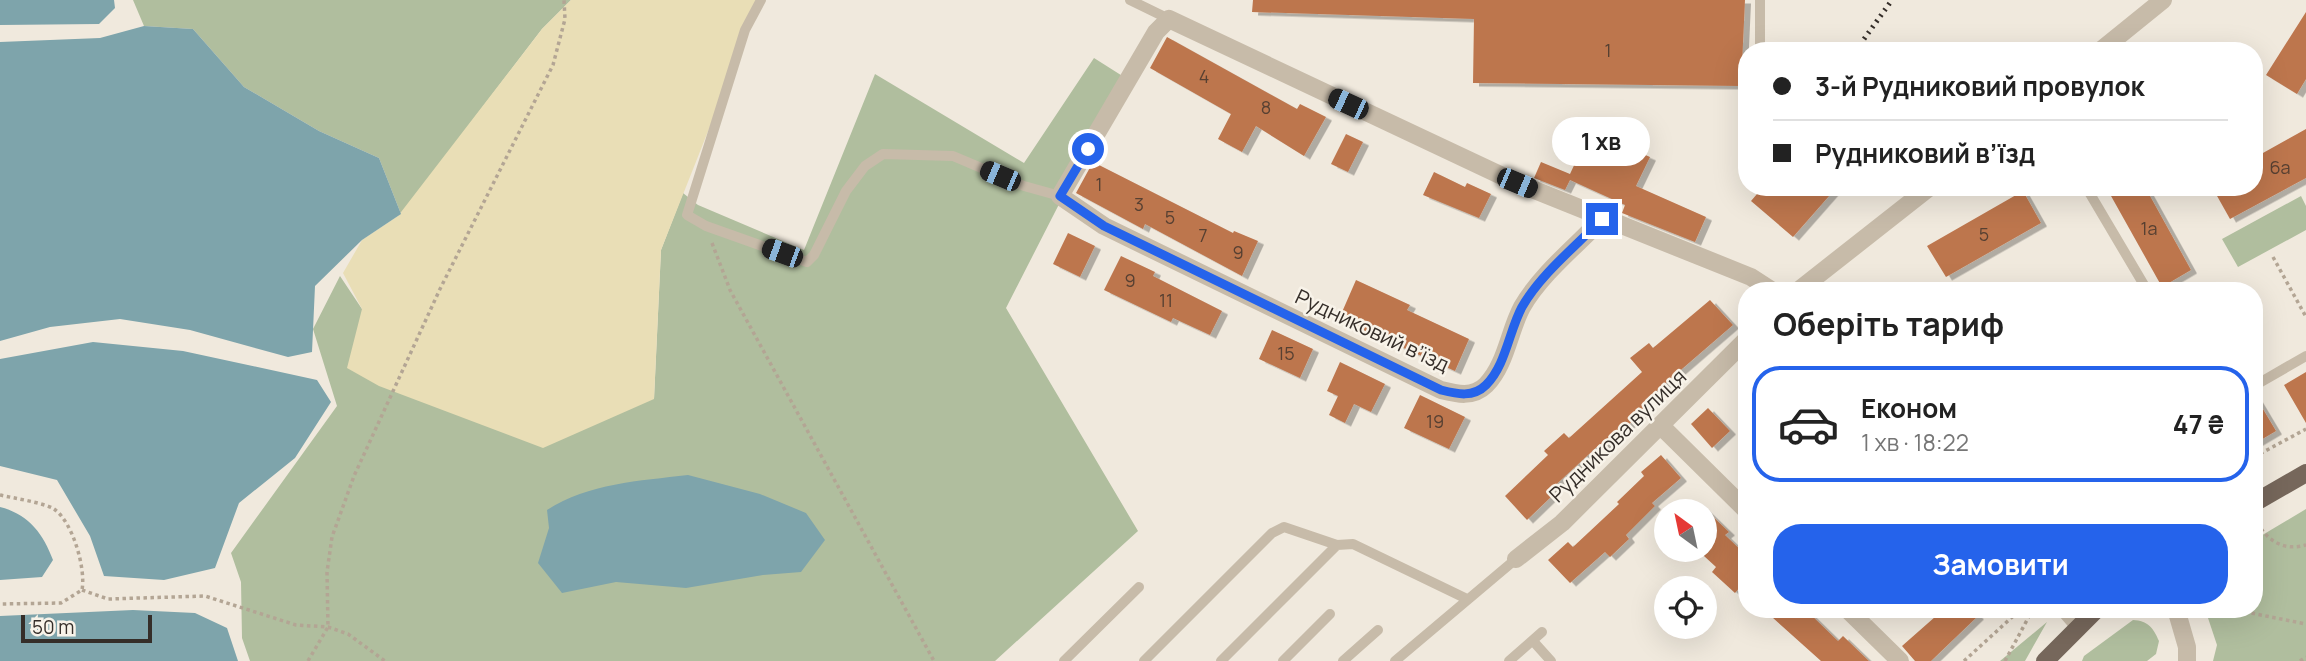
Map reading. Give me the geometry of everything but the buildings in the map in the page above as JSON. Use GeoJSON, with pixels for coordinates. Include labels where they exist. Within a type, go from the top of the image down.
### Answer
{"type":"FeatureCollection","features":[{"type":"Feature","properties":{"kind":"main road"},"geometry":{"type":"LineString","coordinates":[[2263,498],[2306,473]]}},
{"type":"Feature","properties":{"kind":"main road"},"geometry":{"type":"LineString","coordinates":[[2045,661],[2086,618]]}},
{"type":"Feature","properties":{"kind":"street"},"geometry":{"type":"LineString","coordinates":[[2111,42],[2163,0]]}},
{"type":"Feature","properties":{"kind":"street"},"geometry":{"type":"LineString","coordinates":[[1060,196],[1156,32],[1168,19],[1517,183],[1759,282]]}},
{"type":"Feature","properties":{"kind":"street","name":"Рудниковий в’їзд"},"geometry":{"type":"LineString","coordinates":[[1060,196],[1104,226],[1441,390],[1459,394],[1473,394],[1486,385],[1495,373],[1523,306],[1554,268],[1602,219]]}},
{"type":"Feature","properties":{"kind":"street"},"geometry":{"type":"LineString","coordinates":[[1809,282],[1919,196]]}},
{"type":"Feature","properties":{"kind":"street","name":"Рудникова вулиця"},"geometry":{"type":"LineString","coordinates":[[1516,559],[1562,523],[1662,427],[1738,348]]}},
{"type":"Feature","properties":{"kind":"street"},"geometry":{"type":"LineString","coordinates":[[1662,427],[1738,502]]}},
{"type":"Feature","properties":{"kind":"street"},"geometry":{"type":"LineString","coordinates":[[1856,618],[1900,661]]}},
{"type":"Feature","properties":{"kind":"street"},"geometry":{"type":"LineString","coordinates":[[2072,618],[2078,625]]}},
{"type":"Feature","properties":{"kind":"street"},"geometry":{"type":"LineString","coordinates":[[2179,618],[2187,647],[2187,661]]}},
{"type":"Feature","properties":{"kind":"lane"},"geometry":{"type":"LineString","coordinates":[[761,0],[745,30],[687,215],[706,226],[807,262],[814,255],[846,191],[865,166],[883,154],[953,156],[1024,186],[1060,196]]}},
{"type":"Feature","properties":{"kind":"lane"},"geometry":{"type":"LineString","coordinates":[[1130,0],[1168,19]]}},
{"type":"Feature","properties":{"kind":"lane"},"geometry":{"type":"LineString","coordinates":[[1760,0],[1760,42]]}},
{"type":"Feature","properties":{"kind":"lane"},"geometry":{"type":"LineString","coordinates":[[2091,196],[2142,282]]}},
{"type":"Feature","properties":{"kind":"lane"},"geometry":{"type":"LineString","coordinates":[[2263,381],[2306,356]]}},
{"type":"Feature","properties":{"kind":"lane"},"geometry":{"type":"LineString","coordinates":[[1144,661],[1272,533],[1284,527],[1337,545],[1353,544],[1467,599]]}},
{"type":"Feature","properties":{"kind":"lane"},"geometry":{"type":"LineString","coordinates":[[1221,661],[1337,545]]}},
{"type":"Feature","properties":{"kind":"lane"},"geometry":{"type":"LineString","coordinates":[[1395,661],[1516,559]]}},
{"type":"Feature","properties":{"kind":"lane"},"geometry":{"type":"LineString","coordinates":[[1064,661],[1139,587]]}},
{"type":"Feature","properties":{"kind":"lane"},"geometry":{"type":"LineString","coordinates":[[1283,661],[1330,614]]}},
{"type":"Feature","properties":{"kind":"lane"},"geometry":{"type":"LineString","coordinates":[[1343,661],[1378,630]]}},
{"type":"Feature","properties":{"kind":"lane"},"geometry":{"type":"LineString","coordinates":[[1509,661],[1542,632]]}},
{"type":"Feature","properties":{"kind":"lane"},"geometry":{"type":"LineString","coordinates":[[1533,640],[1551,661]]}},
{"type":"Feature","properties":{"kind":"path"},"geometry":{"type":"LineString","coordinates":[[308,661],[328,627],[327,572],[332,537],[354,476],[440,289],[553,65],[565,19],[564,0]]}},
{"type":"Feature","properties":{"kind":"path"},"geometry":{"type":"LineString","coordinates":[[706,226],[730,290],[934,661]]}},
{"type":"Feature","properties":{"kind":"path"},"geometry":{"type":"LineString","coordinates":[[2273,257],[2306,317]]}},
{"type":"Feature","properties":{"kind":"path"},"geometry":{"type":"LineString","coordinates":[[2263,452],[2306,429]]}},
{"type":"Feature","properties":{"kind":"path"},"geometry":{"type":"LineString","coordinates":[[0,495],[52,507],[67,521],[85,575],[82,590],[61,603],[0,604]]}},
{"type":"Feature","properties":{"kind":"path"},"geometry":{"type":"LineString","coordinates":[[2263,530],[2275,543],[2294,548],[2306,545]]}},
{"type":"Feature","properties":{"kind":"path"},"geometry":{"type":"LineString","coordinates":[[82,590],[108,599],[205,596],[296,625],[328,627],[348,634],[386,661]]}},
{"type":"Feature","properties":{"kind":"path"},"geometry":{"type":"LineString","coordinates":[[2263,615],[2306,624]]}},
{"type":"Feature","properties":{"kind":"path"},"geometry":{"type":"LineString","coordinates":[[1964,661],[2011,618]]}},
{"type":"Feature","properties":{"kind":"path"},"geometry":{"type":"LineString","coordinates":[[2006,661],[2028,618]]}},
{"type":"Feature","properties":{"kind":"path"},"geometry":{"type":"LineString","coordinates":[[2300,661],[2306,657]]}},
{"type":"Feature","properties":{"kind":"green space"},"geometry":{"type":"Polygon","coordinates":[[[133,0],[571,0],[542,29],[401,214],[379,158],[319,131],[244,87],[193,29],[144,26],[133,0]]]}},
{"type":"Feature","properties":{"kind":"green space"},"geometry":{"type":"Polygon","coordinates":[[[1094,58],[1124,77],[1006,308],[1138,531],[995,661],[250,661],[242,638],[241,582],[231,553],[337,406],[313,329],[340,276],[362,309],[654,399],[661,250],[683,193],[698,205],[804,250],[875,74],[1024,163],[1094,58]]]}},
{"type":"Feature","properties":{"kind":"green space"},"geometry":{"type":"Polygon","coordinates":[[[2301,196],[2306,206],[2306,230],[2238,267],[2222,239],[2301,196]]]}},
{"type":"Feature","properties":{"kind":"green space"},"geometry":{"type":"Polygon","coordinates":[[[2306,509],[2306,661],[2213,661],[2217,645],[2208,618],[2263,618],[2263,535],[2306,509]]]}},
{"type":"Feature","properties":{"kind":"green space"},"geometry":{"type":"Polygon","coordinates":[[[2133,620],[2146,623],[2155,632],[2159,641],[2156,654],[2147,661],[2082,661],[2084,656],[2133,620]]]}},
{"type":"Feature","properties":{"kind":"green space"},"geometry":{"type":"Polygon","coordinates":[[[2047,622],[2025,661],[2000,661],[2047,622]]]}},
{"type":"Feature","properties":{"kind":"sand"},"geometry":{"type":"Polygon","coordinates":[[[571,0],[760,0],[661,250],[654,399],[543,448],[379,386],[347,368],[362,309],[343,273],[362,240],[398,216],[542,29],[571,0]]]}},
{"type":"Feature","properties":{"kind":"water"},"geometry":{"type":"Polygon","coordinates":[[[0,0],[114,0],[115,8],[99,24],[0,25],[0,0]]]}},
{"type":"Feature","properties":{"kind":"water"},"geometry":{"type":"Polygon","coordinates":[[[144,26],[193,29],[244,87],[319,131],[379,158],[401,214],[362,240],[315,286],[312,352],[288,357],[190,330],[120,319],[50,327],[0,341],[0,42],[100,38],[144,26]]]}},
{"type":"Feature","properties":{"kind":"water"},"geometry":{"type":"Polygon","coordinates":[[[93,342],[183,351],[317,380],[331,402],[295,458],[239,503],[215,568],[164,580],[104,576],[90,536],[57,480],[0,466],[0,359],[93,342]]]}},
{"type":"Feature","properties":{"kind":"water"},"geometry":{"type":"Polygon","coordinates":[[[688,475],[760,494],[806,513],[825,540],[801,572],[763,575],[686,588],[616,582],[562,593],[538,563],[549,528],[547,510],[563,501],[597,489],[688,475]]]}},
{"type":"Feature","properties":{"kind":"water"},"geometry":{"type":"Polygon","coordinates":[[[0,507],[19,514],[33,526],[44,541],[53,560],[42,577],[0,580],[0,507]]]}},
{"type":"Feature","properties":{"kind":"water"},"geometry":{"type":"Polygon","coordinates":[[[133,610],[195,613],[227,628],[238,661],[0,661],[0,616],[133,610]]]}},
{"type":"Feature","properties":{"kind":"railway"},"geometry":{"type":"LineString","coordinates":[[1864,39],[1892,0]]}},
{"type":"Feature","properties":{"kind":"route"},"geometry":{"type":"LineString","coordinates":[[1088,149],[1060,196],[1081,211],[1104,226],[1441,390],[1459,394],[1473,394],[1486,385],[1495,373],[1523,306],[1554,268],[1602,219]]}}]}
